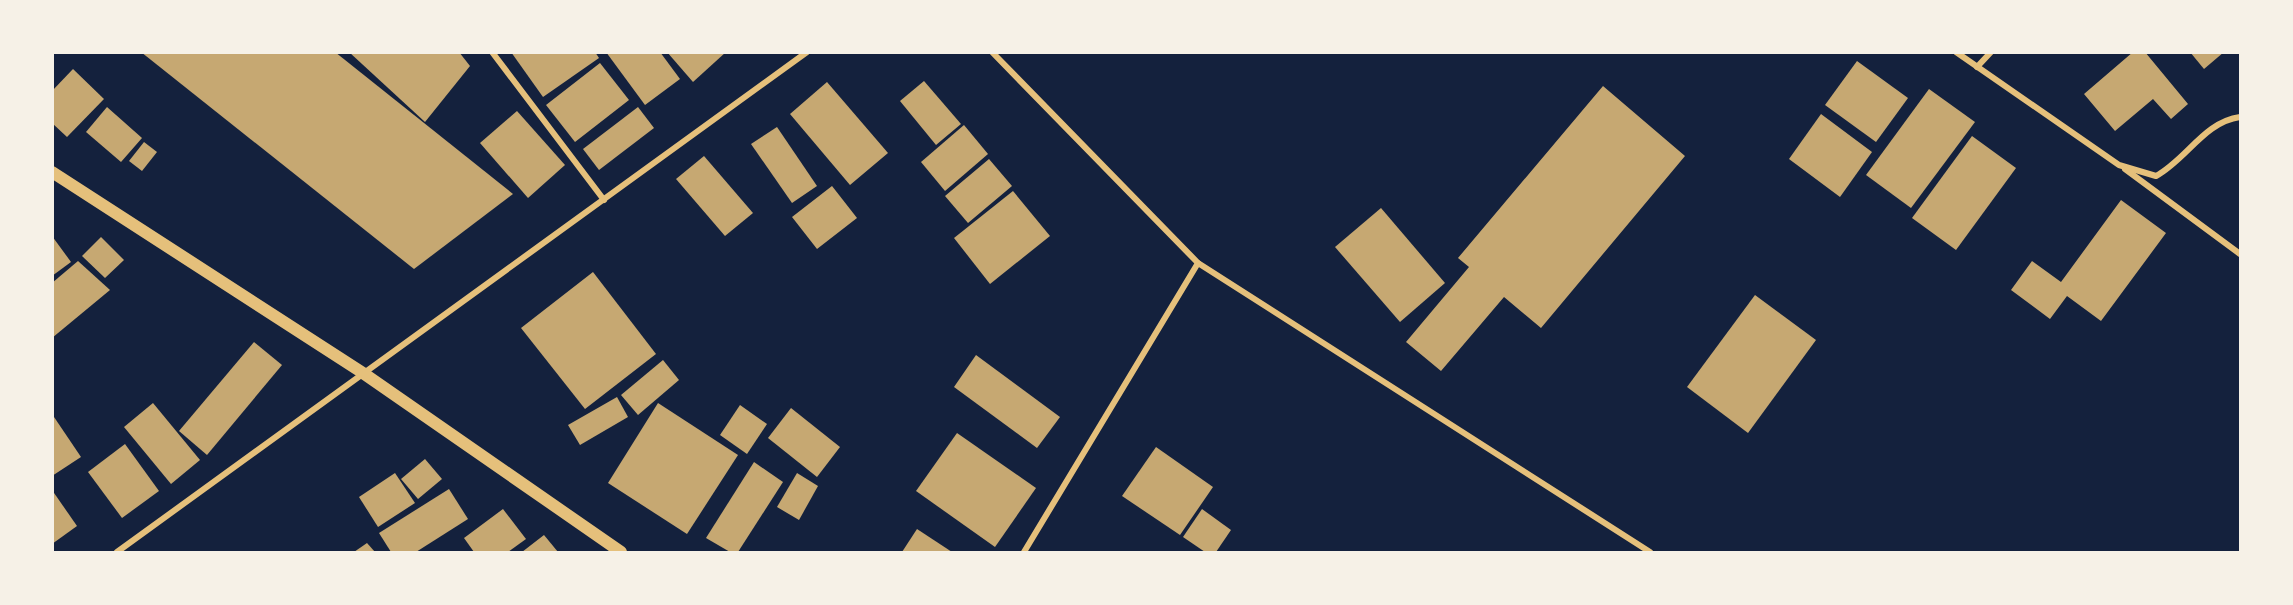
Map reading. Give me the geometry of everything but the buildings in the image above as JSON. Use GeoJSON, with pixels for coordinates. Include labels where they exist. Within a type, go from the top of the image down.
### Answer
{"type":"FeatureCollection","features":[{"type":"Feature","properties":{"kind":"main road"},"geometry":{"type":"LineString","coordinates":[[52,172],[363,373],[621,552]]}},
{"type":"Feature","properties":{"kind":"street"},"geometry":{"type":"LineString","coordinates":[[492,52],[604,200]]}},
{"type":"Feature","properties":{"kind":"street"},"geometry":{"type":"LineString","coordinates":[[117,552],[807,52]]}},
{"type":"Feature","properties":{"kind":"street"},"geometry":{"type":"LineString","coordinates":[[992,52],[1198,263],[1650,552]]}},
{"type":"Feature","properties":{"kind":"street"},"geometry":{"type":"LineString","coordinates":[[1956,52],[2120,165],[2241,254]]}},
{"type":"Feature","properties":{"kind":"street"},"geometry":{"type":"LineString","coordinates":[[1977,67],[1990,52]]}},
{"type":"Feature","properties":{"kind":"street"},"geometry":{"type":"LineString","coordinates":[[2120,165],[2156,176],[2171,168],[2209,130],[2228,119],[2241,117]]}},
{"type":"Feature","properties":{"kind":"street"},"geometry":{"type":"LineString","coordinates":[[1024,552],[1198,263]]}}]}
